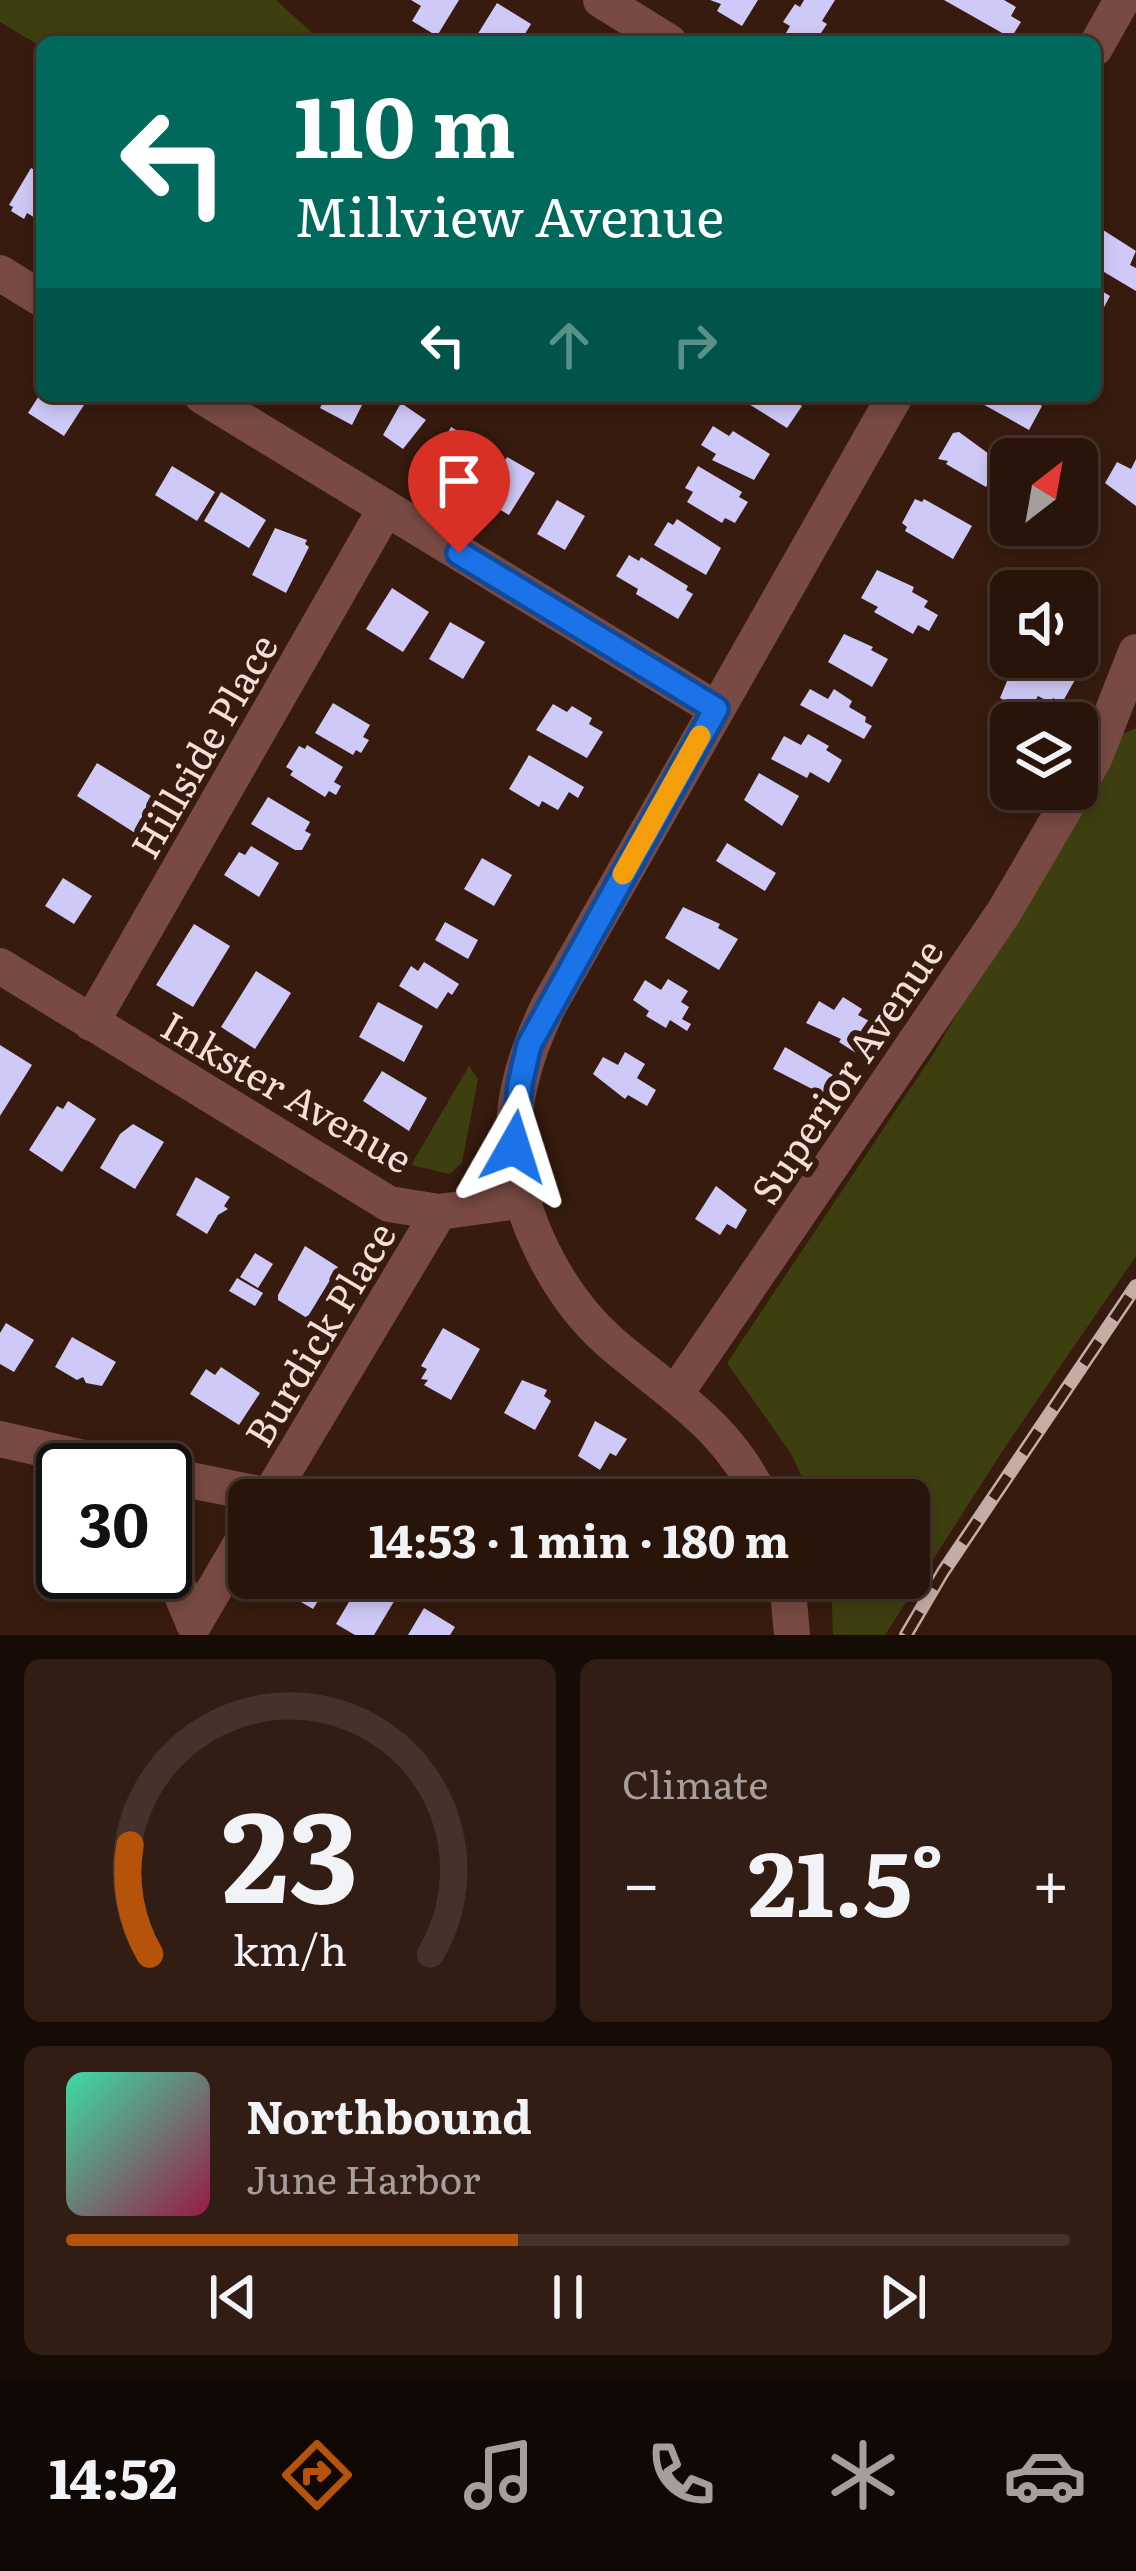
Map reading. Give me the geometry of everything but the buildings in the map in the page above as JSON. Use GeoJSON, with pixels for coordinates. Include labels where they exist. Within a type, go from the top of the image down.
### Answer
{"type":"FeatureCollection","features":[{"type":"Feature","properties":{"kind":"street"},"geometry":{"type":"LineString","coordinates":[[601,0],[659,36]]}},
{"type":"Feature","properties":{"kind":"street"},"geometry":{"type":"LineString","coordinates":[[1101,37],[1122,0]]}},
{"type":"Feature","properties":{"kind":"street"},"geometry":{"type":"LineString","coordinates":[[0,273],[36,295]]}},
{"type":"Feature","properties":{"kind":"street"},"geometry":{"type":"LineString","coordinates":[[212,402],[716,709]]}},
{"type":"Feature","properties":{"kind":"street"},"geometry":{"type":"LineString","coordinates":[[750,1479],[711,1424],[612,1344],[580,1311],[544,1253],[524,1200],[514,1147],[520,1084],[529,1045],[892,402]]}},
{"type":"Feature","properties":{"kind":"street","name":"Hillside Place"},"geometry":{"type":"LineString","coordinates":[[91,1023],[386,508]]}},
{"type":"Feature","properties":{"kind":"street","name":"Superior Avenue"},"geometry":{"type":"LineString","coordinates":[[1098,749],[1136,652]]}},
{"type":"Feature","properties":{"kind":"street","name":"Superior Avenue"},"geometry":{"type":"LineString","coordinates":[[676,1393],[1004,912],[1064,810]]}},
{"type":"Feature","properties":{"kind":"street","name":"Inkster Avenue"},"geometry":{"type":"LineString","coordinates":[[0,966],[389,1204],[439,1212],[524,1200]]}},
{"type":"Feature","properties":{"kind":"street","name":"Burdick Place"},"geometry":{"type":"LineString","coordinates":[[279,1479],[439,1212]]}},
{"type":"Feature","properties":{"kind":"street"},"geometry":{"type":"LineString","coordinates":[[0,1439],[36,1448]]}},
{"type":"Feature","properties":{"kind":"street","name":"Burdick Place"},"geometry":{"type":"LineString","coordinates":[[192,1481],[228,1489]]}},
{"type":"Feature","properties":{"kind":"street"},"geometry":{"type":"LineString","coordinates":[[203,1629],[228,1576]]}},
{"type":"Feature","properties":{"kind":"street"},"geometry":{"type":"LineString","coordinates":[[188,1599],[203,1629]]}},
{"type":"Feature","properties":{"kind":"street"},"geometry":{"type":"LineString","coordinates":[[789,1599],[792,1635]]}},
{"type":"Feature","properties":{"kind":"shaded area"},"geometry":{"type":"Polygon","coordinates":[[[0,0],[276,0],[315,36],[36,36],[36,44],[0,22],[0,0]]]}},
{"type":"Feature","properties":{"kind":"shaded area"},"geometry":{"type":"Polygon","coordinates":[[[1136,728],[1136,1256],[930,1564],[930,1479],[803,1479],[790,1452],[727,1363],[934,1053],[1075,810],[1098,810],[1098,770],[1117,737],[1136,728]]]}},
{"type":"Feature","properties":{"kind":"shaded area"},"geometry":{"type":"Polygon","coordinates":[[[469,1066],[478,1079],[462,1163],[450,1174],[411,1165],[469,1066]]]}},
{"type":"Feature","properties":{"kind":"shaded area"},"geometry":{"type":"Polygon","coordinates":[[[832,1599],[908,1599],[885,1635],[833,1635],[832,1599]]]}},
{"type":"Feature","properties":{"kind":"railway"},"geometry":{"type":"LineString","coordinates":[[906,1635],[943,1572],[1136,1286]]}},
{"type":"Feature","properties":{"kind":"slow traffic"},"geometry":{"type":"LineString","coordinates":[[623,874],[700,736]]}},
{"type":"Feature","properties":{"kind":"route"},"geometry":{"type":"LineString","coordinates":[[459,553],[716,709],[529,1045],[514,1147]]}}]}
